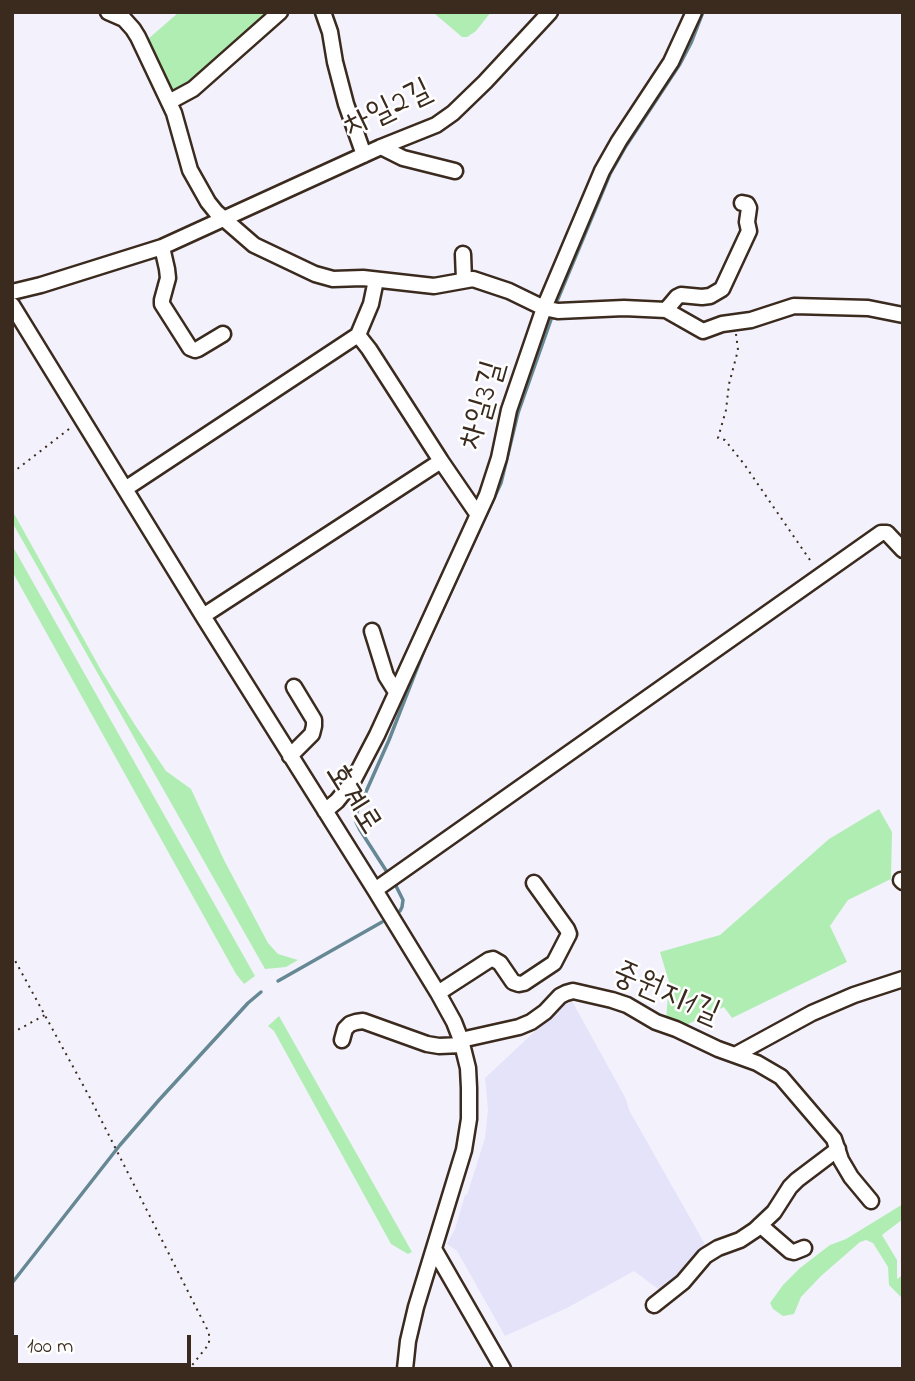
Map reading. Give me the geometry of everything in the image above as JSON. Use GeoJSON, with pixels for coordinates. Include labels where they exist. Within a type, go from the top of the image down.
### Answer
{"type":"FeatureCollection","features":[{"type":"Feature","properties":{"kind":"street"},"geometry":{"type":"LineString","coordinates":[[108,12],[124,19],[133,29],[177,121],[190,170],[216,212],[258,247],[315,274],[333,279],[362,278],[434,286],[473,279],[509,291],[551,310],[656,308],[666,310],[703,331],[722,324],[751,320],[794,306],[868,308],[903,315]]}},
{"type":"Feature","properties":{"kind":"street"},"geometry":{"type":"LineString","coordinates":[[323,12],[346,104],[364,155]]}},
{"type":"Feature","properties":{"kind":"street","name":"차일2길"},"geometry":{"type":"LineString","coordinates":[[12,292],[162,247],[436,125],[453,113],[514,53],[550,12]]}},
{"type":"Feature","properties":{"kind":"street","name":"차일3길"},"geometry":{"type":"LineString","coordinates":[[325,811],[354,781],[478,515],[493,478],[509,410],[551,310],[602,171],[671,62],[694,12]]}},
{"type":"Feature","properties":{"kind":"street"},"geometry":{"type":"LineString","coordinates":[[169,102],[192,89],[275,14]]}},
{"type":"Feature","properties":{"kind":"street"},"geometry":{"type":"LineString","coordinates":[[382,147],[403,158],[455,171]]}},
{"type":"Feature","properties":{"kind":"street"},"geometry":{"type":"LineString","coordinates":[[666,310],[681,295],[702,297],[717,293],[726,282],[749,229],[749,208],[742,203]]}},
{"type":"Feature","properties":{"kind":"street"},"geometry":{"type":"LineString","coordinates":[[162,247],[168,278],[163,304],[190,348],[198,349],[223,334]]}},
{"type":"Feature","properties":{"kind":"street"},"geometry":{"type":"LineString","coordinates":[[463,254],[464,280]]}},
{"type":"Feature","properties":{"kind":"street"},"geometry":{"type":"LineString","coordinates":[[125,489],[358,335],[371,304],[376,279]]}},
{"type":"Feature","properties":{"kind":"street","name":"호계로"},"geometry":{"type":"LineString","coordinates":[[12,304],[203,617],[438,993],[462,1043],[468,1068],[469,1119],[464,1150],[416,1307],[405,1369]]}},
{"type":"Feature","properties":{"kind":"street"},"geometry":{"type":"LineString","coordinates":[[358,335],[478,515]]}},
{"type":"Feature","properties":{"kind":"street"},"geometry":{"type":"LineString","coordinates":[[203,617],[441,461]]}},
{"type":"Feature","properties":{"kind":"street"},"geometry":{"type":"LineString","coordinates":[[375,890],[884,532],[903,550]]}},
{"type":"Feature","properties":{"kind":"street"},"geometry":{"type":"LineString","coordinates":[[372,631],[386,676],[396,692]]}},
{"type":"Feature","properties":{"kind":"street"},"geometry":{"type":"LineString","coordinates":[[290,756],[312,734],[314,726],[314,720],[294,687]]}},
{"type":"Feature","properties":{"kind":"street"},"geometry":{"type":"LineString","coordinates":[[438,993],[489,960],[496,959],[513,982],[519,984],[554,963],[569,934],[534,883]]}},
{"type":"Feature","properties":{"kind":"street","name":"중원지1길"},"geometry":{"type":"LineString","coordinates":[[735,1055],[812,1013],[854,995],[903,979]]}},
{"type":"Feature","properties":{"kind":"street","name":"중원지1길"},"geometry":{"type":"LineString","coordinates":[[342,1040],[350,1024],[363,1021],[427,1044],[439,1046],[462,1043],[520,1027],[538,1018],[560,996],[573,991],[612,1000],[656,1022],[757,1063],[781,1077],[834,1139],[850,1177],[871,1201]]}},
{"type":"Feature","properties":{"kind":"street"},"geometry":{"type":"LineString","coordinates":[[654,1305],[683,1282],[705,1256],[748,1236],[774,1212],[797,1180],[838,1149]]}},
{"type":"Feature","properties":{"kind":"street"},"geometry":{"type":"LineString","coordinates":[[760,1225],[790,1251],[804,1248]]}},
{"type":"Feature","properties":{"kind":"street"},"geometry":{"type":"LineString","coordinates":[[434,1249],[503,1369]]}},
{"type":"Feature","properties":{"kind":"path"},"geometry":{"type":"LineString","coordinates":[[734,323],[738,350],[718,438],[725,440],[744,464],[821,576]]}},
{"type":"Feature","properties":{"kind":"path"},"geometry":{"type":"LineString","coordinates":[[12,473],[82,419]]}},
{"type":"Feature","properties":{"kind":"path"},"geometry":{"type":"LineString","coordinates":[[12,955],[46,1015],[209,1333],[209,1344],[188,1369]]}},
{"type":"Feature","properties":{"kind":"path"},"geometry":{"type":"LineString","coordinates":[[12,1033],[46,1015]]}},
{"type":"Feature","properties":{"kind":"shaded area"},"geometry":{"type":"Polygon","coordinates":[[[572,1001],[626,1099],[629,1110],[706,1246],[689,1269],[661,1291],[634,1271],[567,1308],[505,1336],[457,1251],[447,1244],[455,1229],[485,1138],[488,1110],[485,1078],[562,1006],[572,1001]]]}},
{"type":"Feature","properties":{"kind":"green space"},"geometry":{"type":"Polygon","coordinates":[[[179,12],[264,12],[268,17],[173,98],[146,46],[147,40],[179,12]]]}},
{"type":"Feature","properties":{"kind":"green space"},"geometry":{"type":"Polygon","coordinates":[[[435,12],[491,12],[476,31],[462,37],[435,12]]]}},
{"type":"Feature","properties":{"kind":"green space"},"geometry":{"type":"Polygon","coordinates":[[[12,510],[102,672],[135,725],[166,771],[191,789],[224,860],[268,943],[278,954],[298,960],[286,967],[265,969],[12,522],[12,510]]]}},
{"type":"Feature","properties":{"kind":"green space"},"geometry":{"type":"Polygon","coordinates":[[[12,545],[255,976],[244,984],[12,571],[12,545]]]}},
{"type":"Feature","properties":{"kind":"green space"},"geometry":{"type":"Polygon","coordinates":[[[879,809],[892,832],[891,879],[848,900],[830,926],[847,962],[732,1018],[724,1007],[684,1026],[666,1021],[669,982],[660,952],[720,935],[829,839],[879,809]]]}},
{"type":"Feature","properties":{"kind":"green space"},"geometry":{"type":"Polygon","coordinates":[[[279,1016],[412,1252],[408,1254],[391,1244],[274,1031],[268,1026],[279,1016]]]}},
{"type":"Feature","properties":{"kind":"green space"},"geometry":{"type":"Polygon","coordinates":[[[903,1204],[903,1219],[882,1235],[897,1260],[897,1279],[903,1275],[903,1299],[889,1285],[888,1267],[873,1243],[866,1240],[860,1242],[821,1276],[801,1297],[794,1314],[783,1316],[773,1309],[770,1303],[800,1268],[830,1245],[846,1239],[903,1204]]]}},
{"type":"Feature","properties":{"kind":"waterway"},"geometry":{"type":"LineString","coordinates":[[555,306],[610,174],[680,64],[703,12]]}},
{"type":"Feature","properties":{"kind":"waterway"},"geometry":{"type":"LineString","coordinates":[[387,872],[360,830],[356,822],[357,812],[425,648],[501,483],[518,413],[553,314]]}},
{"type":"Feature","properties":{"kind":"waterway"},"geometry":{"type":"LineString","coordinates":[[396,886],[403,900],[400,911]]}},
{"type":"Feature","properties":{"kind":"waterway"},"geometry":{"type":"LineString","coordinates":[[278,981],[382,922]]}},
{"type":"Feature","properties":{"kind":"waterway"},"geometry":{"type":"LineString","coordinates":[[12,1283],[120,1145],[248,1003],[261,992]]}}]}
